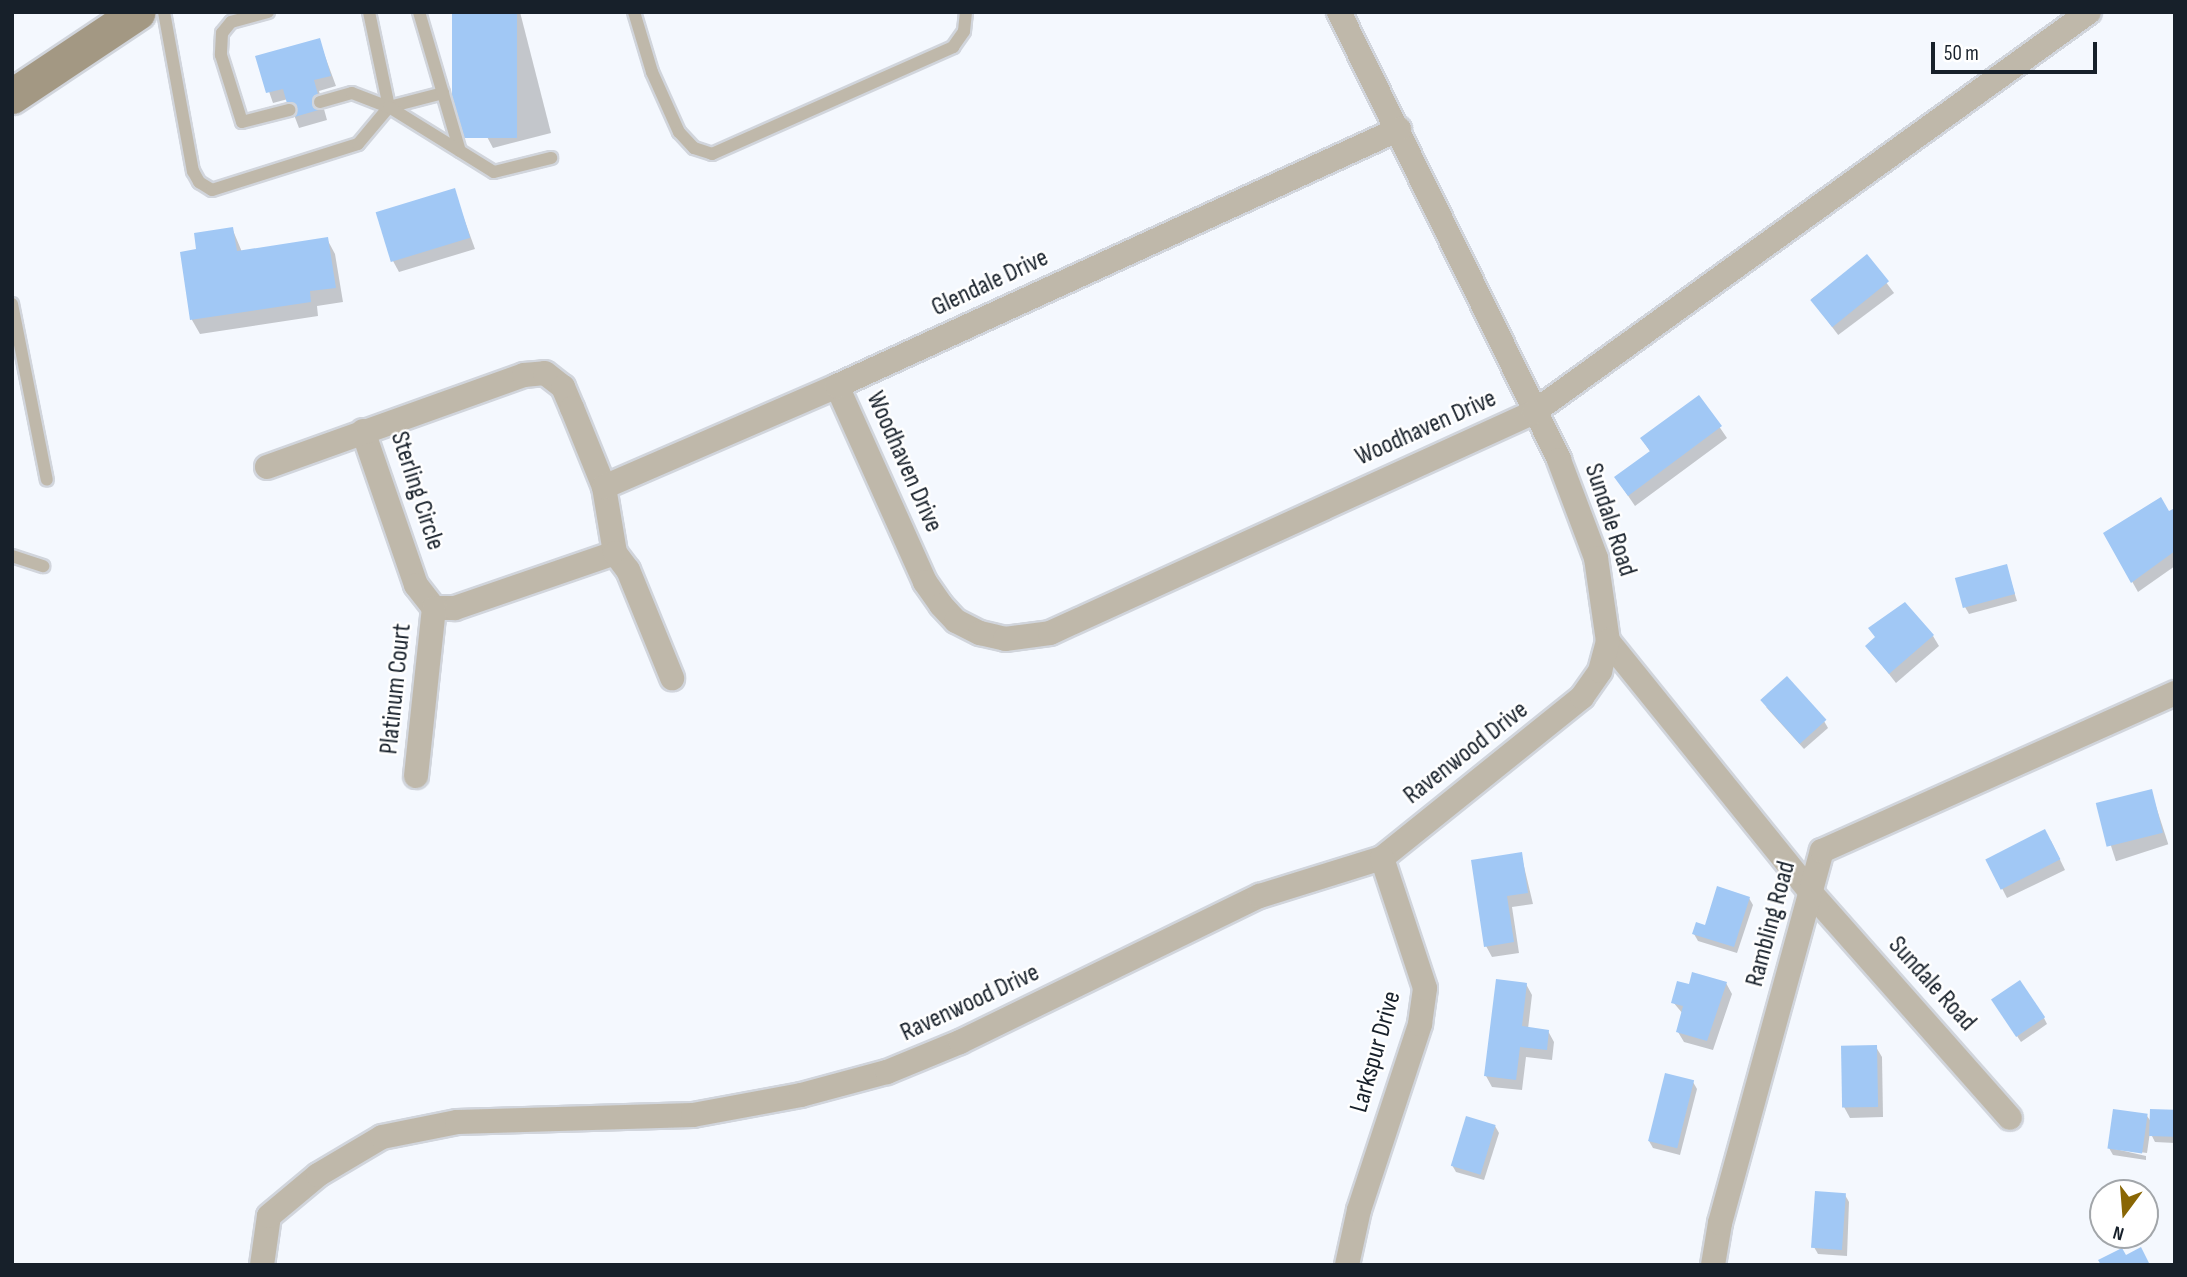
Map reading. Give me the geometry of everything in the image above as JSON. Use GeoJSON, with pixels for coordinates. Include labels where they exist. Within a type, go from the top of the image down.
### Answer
{"type":"FeatureCollection","features":[{"type":"Feature","properties":{"kind":"main road"},"geometry":{"type":"LineString","coordinates":[[12,96],[138,12]]}},
{"type":"Feature","properties":{"kind":"street","name":"Sundale Road"},"geometry":{"type":"LineString","coordinates":[[1339,12],[1559,460],[1588,534],[1605,599],[1608,641],[1811,893],[2010,1118]]}},
{"type":"Feature","properties":{"kind":"street","name":"Woodhaven Drive"},"geometry":{"type":"LineString","coordinates":[[837,386],[925,582],[956,621],[1005,639],[1050,632],[1534,412],[2089,12]]}},
{"type":"Feature","properties":{"kind":"street","name":"Glendale Drive"},"geometry":{"type":"LineString","coordinates":[[604,487],[837,386],[1398,129]]}},
{"type":"Feature","properties":{"kind":"street","name":"Sterling Circle"},"geometry":{"type":"LineString","coordinates":[[434,608],[416,585],[363,431],[524,375],[545,373],[563,387],[604,487]]}},
{"type":"Feature","properties":{"kind":"street"},"geometry":{"type":"LineString","coordinates":[[267,467],[363,431]]}},
{"type":"Feature","properties":{"kind":"street"},"geometry":{"type":"LineString","coordinates":[[604,487],[615,553],[628,570],[672,678]]}},
{"type":"Feature","properties":{"kind":"street"},"geometry":{"type":"LineString","coordinates":[[434,608],[455,608],[615,553]]}},
{"type":"Feature","properties":{"kind":"street","name":"Platinum Court"},"geometry":{"type":"LineString","coordinates":[[416,776],[434,608]]}},
{"type":"Feature","properties":{"kind":"street","name":"Ravenwood Drive"},"geometry":{"type":"LineString","coordinates":[[262,1265],[269,1216],[351,1154],[382,1137],[421,1126],[693,1115],[801,1095],[887,1072],[960,1042],[1260,896],[1382,858],[1582,697],[1600,671],[1608,641]]}},
{"type":"Feature","properties":{"kind":"street","name":"Rambling Road"},"geometry":{"type":"LineString","coordinates":[[1713,1265],[1720,1223],[1822,851],[2175,693]]}},
{"type":"Feature","properties":{"kind":"street","name":"Larkspur Drive"},"geometry":{"type":"LineString","coordinates":[[1347,1265],[1359,1210],[1420,1024],[1425,988],[1382,858]]}},
{"type":"Feature","properties":{"kind":"lane"},"geometry":{"type":"LineString","coordinates":[[164,12],[193,170],[212,190],[359,144],[389,107],[443,93]]}},
{"type":"Feature","properties":{"kind":"lane"},"geometry":{"type":"LineString","coordinates":[[268,12],[231,22],[222,33],[221,55],[242,122],[289,110]]}},
{"type":"Feature","properties":{"kind":"lane"},"geometry":{"type":"LineString","coordinates":[[369,12],[389,107]]}},
{"type":"Feature","properties":{"kind":"lane"},"geometry":{"type":"LineString","coordinates":[[419,12],[460,151]]}},
{"type":"Feature","properties":{"kind":"lane"},"geometry":{"type":"LineString","coordinates":[[634,12],[652,72],[679,132],[694,148],[712,154],[953,47],[964,31],[966,12]]}},
{"type":"Feature","properties":{"kind":"lane"},"geometry":{"type":"LineString","coordinates":[[320,102],[352,93],[389,107],[494,172],[551,158]]}},
{"type":"Feature","properties":{"kind":"lane"},"geometry":{"type":"LineString","coordinates":[[12,304],[47,480]]}},
{"type":"Feature","properties":{"kind":"lane"},"geometry":{"type":"LineString","coordinates":[[12,556],[43,566]]}},
{"type":"Feature","properties":{"kind":"building"},"geometry":{"type":"Polygon","coordinates":[[[452,12],[517,12],[517,138],[452,138],[452,12]]]}},
{"type":"Feature","properties":{"kind":"building"},"geometry":{"type":"Polygon","coordinates":[[[320,38],[331,76],[314,80],[322,109],[291,118],[283,89],[266,93],[255,56],[320,38]]]}},
{"type":"Feature","properties":{"kind":"building"},"geometry":{"type":"Polygon","coordinates":[[[455,188],[470,238],[391,262],[376,212],[455,188]]]}},
{"type":"Feature","properties":{"kind":"building"},"geometry":{"type":"Polygon","coordinates":[[[233,227],[237,251],[328,237],[336,288],[310,291],[311,302],[190,320],[180,252],[196,249],[194,233],[233,227]]]}},
{"type":"Feature","properties":{"kind":"building"},"geometry":{"type":"Polygon","coordinates":[[[1867,254],[1889,281],[1832,327],[1810,300],[1867,254]]]}},
{"type":"Feature","properties":{"kind":"building"},"geometry":{"type":"Polygon","coordinates":[[[1699,395],[1722,426],[1628,496],[1614,477],[1650,451],[1640,438],[1699,395]]]}},
{"type":"Feature","properties":{"kind":"building"},"geometry":{"type":"Polygon","coordinates":[[[2161,497],[2169,511],[2175,508],[2175,551],[2131,583],[2103,533],[2161,497]]]}},
{"type":"Feature","properties":{"kind":"building"},"geometry":{"type":"Polygon","coordinates":[[[2007,564],[2015,594],[1963,608],[1955,578],[2007,564]]]}},
{"type":"Feature","properties":{"kind":"building"},"geometry":{"type":"Polygon","coordinates":[[[1905,602],[1934,635],[1889,674],[1865,646],[1875,637],[1868,628],[1905,602]]]}},
{"type":"Feature","properties":{"kind":"building"},"geometry":{"type":"Polygon","coordinates":[[[1787,676],[1826,720],[1800,744],[1760,700],[1787,676]]]}},
{"type":"Feature","properties":{"kind":"building"},"geometry":{"type":"Polygon","coordinates":[[[2152,789],[2163,833],[2107,847],[2096,803],[2152,789]]]}},
{"type":"Feature","properties":{"kind":"building"},"geometry":{"type":"Polygon","coordinates":[[[2045,829],[2060,859],[2001,890],[1985,859],[2045,829]]]}},
{"type":"Feature","properties":{"kind":"building"},"geometry":{"type":"Polygon","coordinates":[[[1522,852],[1528,893],[1507,896],[1514,942],[1484,947],[1471,860],[1522,852]]]}},
{"type":"Feature","properties":{"kind":"building"},"geometry":{"type":"Polygon","coordinates":[[[1717,886],[1750,897],[1734,947],[1692,934],[1696,922],[1705,925],[1717,886]]]}},
{"type":"Feature","properties":{"kind":"building"},"geometry":{"type":"Polygon","coordinates":[[[1692,972],[1727,982],[1707,1041],[1676,1032],[1683,1006],[1671,1003],[1677,981],[1689,984],[1692,972]]]}},
{"type":"Feature","properties":{"kind":"building"},"geometry":{"type":"Polygon","coordinates":[[[1496,979],[1527,983],[1522,1026],[1549,1030],[1547,1050],[1520,1047],[1516,1080],[1484,1076],[1496,979]]]}},
{"type":"Feature","properties":{"kind":"building"},"geometry":{"type":"Polygon","coordinates":[[[2020,980],[2045,1017],[2016,1037],[1991,1000],[2020,980]]]}},
{"type":"Feature","properties":{"kind":"building"},"geometry":{"type":"Polygon","coordinates":[[[1877,1045],[1878,1107],[1842,1108],[1841,1046],[1877,1045]]]}},
{"type":"Feature","properties":{"kind":"building"},"geometry":{"type":"Polygon","coordinates":[[[1665,1073],[1694,1080],[1677,1148],[1648,1141],[1665,1073]]]}},
{"type":"Feature","properties":{"kind":"building"},"geometry":{"type":"Polygon","coordinates":[[[2113,1109],[2148,1114],[2142,1153],[2107,1149],[2113,1109]]]}},
{"type":"Feature","properties":{"kind":"building"},"geometry":{"type":"Polygon","coordinates":[[[2150,1109],[2174,1110],[2173,1137],[2149,1136],[2150,1109]]]}},
{"type":"Feature","properties":{"kind":"building"},"geometry":{"type":"Polygon","coordinates":[[[1466,1116],[1496,1125],[1480,1175],[1451,1166],[1466,1116]]]}},
{"type":"Feature","properties":{"kind":"building"},"geometry":{"type":"Polygon","coordinates":[[[1815,1191],[1846,1193],[1842,1250],[1811,1248],[1815,1191]]]}},
{"type":"Feature","properties":{"kind":"building"},"geometry":{"type":"Polygon","coordinates":[[[2120,1249],[2126,1255],[2142,1249],[2150,1265],[2101,1265],[2098,1260],[2120,1249]]]}}]}
